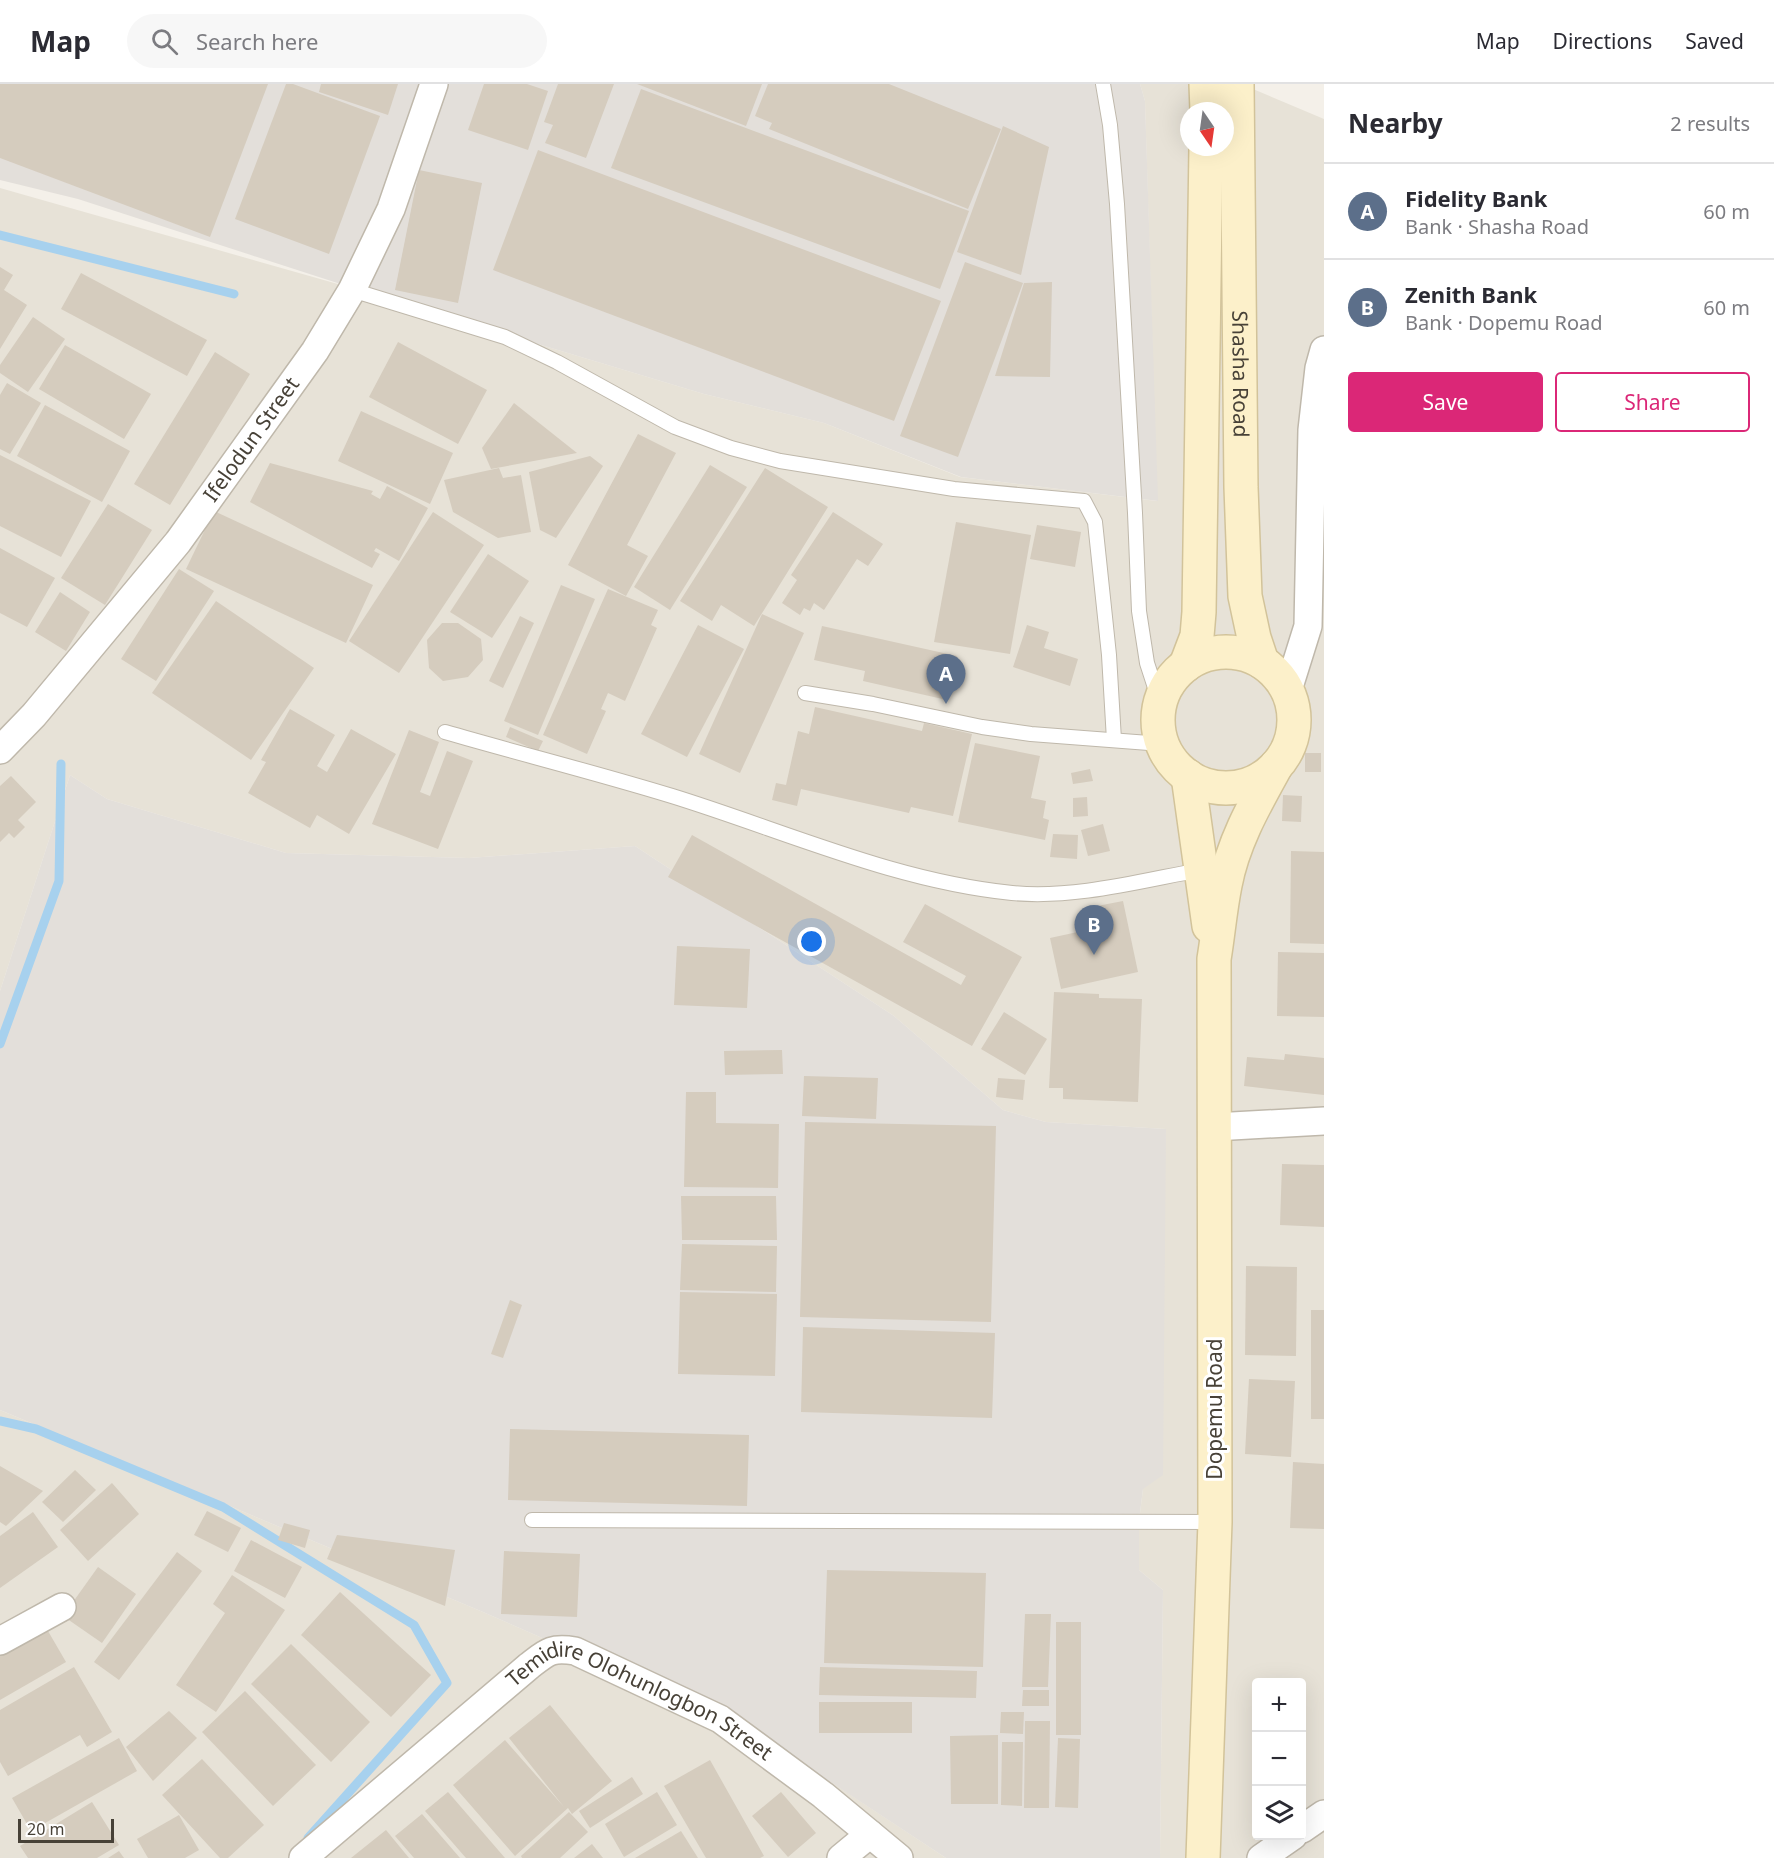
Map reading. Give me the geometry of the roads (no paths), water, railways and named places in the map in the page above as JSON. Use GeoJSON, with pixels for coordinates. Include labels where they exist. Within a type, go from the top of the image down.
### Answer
{"type":"FeatureCollection","features":[{"type":"Feature","properties":{"kind":"main road","name":"Shasha Road"},"geometry":{"type":"LineString","coordinates":[[1206,84],[1227,101],[1245,596],[1262,662]]}},
{"type":"Feature","properties":{"kind":"main road","name":"Shasha Road"},"geometry":{"type":"LineString","coordinates":[[1186,665],[1197,636],[1199,612],[1206,156]]}},
{"type":"Feature","properties":{"kind":"main road"},"geometry":{"type":"LineString","coordinates":[[1214,959],[1225,884],[1237,844],[1249,815],[1276,766],[1288,750],[1294,730],[1294,710],[1282,679],[1262,662],[1237,652],[1210,654],[1186,665],[1169,682],[1160,703],[1158,724],[1162,744],[1173,762],[1188,776],[1210,786],[1234,788],[1257,781],[1276,766]]}},
{"type":"Feature","properties":{"kind":"main road"},"geometry":{"type":"LineString","coordinates":[[1188,776],[1214,959]]}},
{"type":"Feature","properties":{"kind":"main road","name":"Dopemu Road"},"geometry":{"type":"LineString","coordinates":[[1203,1858],[1215,1521],[1214,959]]}},
{"type":"Feature","properties":{"kind":"street","name":"Ifelodun Street"},"geometry":{"type":"LineString","coordinates":[[0,750],[34,716],[178,542],[315,351],[352,290],[391,209],[434,84]]}},
{"type":"Feature","properties":{"kind":"street"},"geometry":{"type":"LineString","coordinates":[[1288,690],[1308,626],[1312,430],[1319,368],[1324,350]]}},
{"type":"Feature","properties":{"kind":"street"},"geometry":{"type":"LineString","coordinates":[[1214,1127],[1324,1121]]}},
{"type":"Feature","properties":{"kind":"street"},"geometry":{"type":"LineString","coordinates":[[0,1641],[62,1606]]}},
{"type":"Feature","properties":{"kind":"street","name":"Temidire Olohunlogbon Street"},"geometry":{"type":"LineString","coordinates":[[303,1858],[530,1666],[551,1650],[561,1648],[575,1651],[720,1719],[823,1795],[899,1858]]}},
{"type":"Feature","properties":{"kind":"street"},"geometry":{"type":"LineString","coordinates":[[1306,1826],[1324,1814]]}},
{"type":"Feature","properties":{"kind":"street"},"geometry":{"type":"LineString","coordinates":[[841,1858],[870,1834]]}},
{"type":"Feature","properties":{"kind":"street"},"geometry":{"type":"LineString","coordinates":[[1261,1858],[1287,1840]]}},
{"type":"Feature","properties":{"kind":"lane"},"geometry":{"type":"LineString","coordinates":[[1102,84],[1110,125],[1117,204],[1139,611],[1147,663],[1160,703]]}},
{"type":"Feature","properties":{"kind":"lane"},"geometry":{"type":"LineString","coordinates":[[352,290],[505,337],[557,362],[675,427],[731,448],[780,460],[954,489],[1084,501],[1095,522],[1114,740]]}},
{"type":"Feature","properties":{"kind":"lane"},"geometry":{"type":"LineString","coordinates":[[806,693],[873,704],[982,727],[1031,734],[1162,744]]}},
{"type":"Feature","properties":{"kind":"lane"},"geometry":{"type":"LineString","coordinates":[[445,732],[673,796],[885,868],[943,882],[1013,893],[1080,893],[1200,870]]}},
{"type":"Feature","properties":{"kind":"lane"},"geometry":{"type":"LineString","coordinates":[[532,1520],[1215,1521]]}},
{"type":"Feature","properties":{"kind":"waterway"},"geometry":{"type":"LineString","coordinates":[[0,235],[234,294]]}},
{"type":"Feature","properties":{"kind":"waterway"},"geometry":{"type":"LineString","coordinates":[[0,1044],[59,881],[61,764]]}},
{"type":"Feature","properties":{"kind":"waterway"},"geometry":{"type":"LineString","coordinates":[[0,1421],[36,1429],[223,1507],[414,1625],[447,1683],[308,1838]]}},
{"type":"Feature","properties":{"kind":"place","name":"Fidelity Bank"},"geometry":{"type":"Point","coordinates":[946,704]}},
{"type":"Feature","properties":{"kind":"place","name":"Zenith Bank"},"geometry":{"type":"Point","coordinates":[1094,955]}}]}
